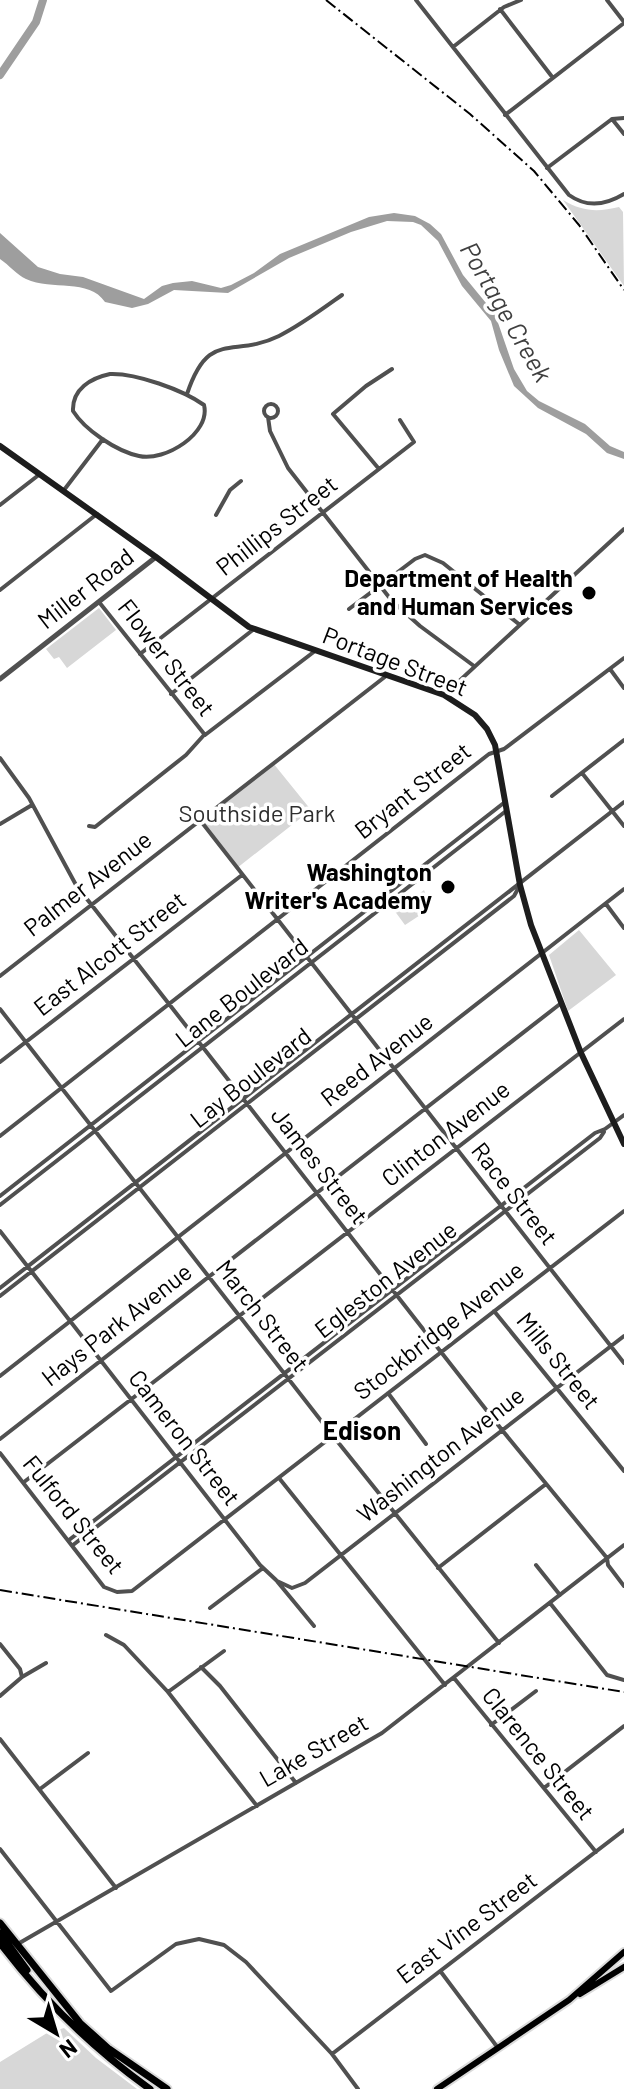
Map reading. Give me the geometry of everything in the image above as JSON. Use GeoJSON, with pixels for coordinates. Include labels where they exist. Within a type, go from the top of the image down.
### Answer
{"type":"FeatureCollection","features":[{"type":"Feature","properties":{"kind":"highway"},"geometry":{"type":"LineString","coordinates":[[0,1923],[7,1948],[71,2013],[109,2049],[167,2089]]}},
{"type":"Feature","properties":{"kind":"highway"},"geometry":{"type":"LineString","coordinates":[[0,1933],[37,1990],[83,2038],[150,2089]]}},
{"type":"Feature","properties":{"kind":"main road","name":"Portage Street"},"geometry":{"type":"LineString","coordinates":[[0,446],[254,629],[444,695],[482,722],[497,751],[520,885],[542,954],[581,1053],[624,1144]]}},
{"type":"Feature","properties":{"kind":"main road"},"geometry":{"type":"LineString","coordinates":[[563,2004],[624,1952]]}},
{"type":"Feature","properties":{"kind":"main road"},"geometry":{"type":"LineString","coordinates":[[437,2089],[624,1967]]}},
{"type":"Feature","properties":{"kind":"street"},"geometry":{"type":"LineString","coordinates":[[416,0],[569,195],[587,203],[602,204],[620,200],[624,194]]}},
{"type":"Feature","properties":{"kind":"street"},"geometry":{"type":"LineString","coordinates":[[453,47],[500,9],[521,0]]}},
{"type":"Feature","properties":{"kind":"street"},"geometry":{"type":"LineString","coordinates":[[505,115],[624,22],[607,0]]}},
{"type":"Feature","properties":{"kind":"street"},"geometry":{"type":"LineString","coordinates":[[500,9],[553,78]]}},
{"type":"Feature","properties":{"kind":"street"},"geometry":{"type":"LineString","coordinates":[[547,168],[612,119],[624,118]]}},
{"type":"Feature","properties":{"kind":"street"},"geometry":{"type":"LineString","coordinates":[[612,119],[624,134]]}},
{"type":"Feature","properties":{"kind":"street"},"geometry":{"type":"LineString","coordinates":[[187,394],[196,370],[213,351],[253,345],[279,337],[342,295]]}},
{"type":"Feature","properties":{"kind":"street"},"geometry":{"type":"LineString","coordinates":[[379,470],[333,414],[392,369]]}},
{"type":"Feature","properties":{"kind":"street"},"geometry":{"type":"LineString","coordinates":[[122,374],[187,394],[204,405],[206,416],[200,428],[169,451],[156,456],[139,456],[103,439],[73,411],[75,395],[91,380],[103,376],[122,374]]}},
{"type":"Feature","properties":{"kind":"street"},"geometry":{"type":"LineString","coordinates":[[268,417],[270,431],[288,468],[381,587],[404,613],[474,666]]}},
{"type":"Feature","properties":{"kind":"street","name":"Phillips Street"},"geometry":{"type":"LineString","coordinates":[[140,654],[414,442],[400,420]]}},
{"type":"Feature","properties":{"kind":"street"},"geometry":{"type":"LineString","coordinates":[[64,490],[103,439]]}},
{"type":"Feature","properties":{"kind":"street"},"geometry":{"type":"LineString","coordinates":[[0,505],[40,474]]}},
{"type":"Feature","properties":{"kind":"street"},"geometry":{"type":"LineString","coordinates":[[216,515],[226,495],[241,481]]}},
{"type":"Feature","properties":{"kind":"street"},"geometry":{"type":"LineString","coordinates":[[0,590],[97,514]]}},
{"type":"Feature","properties":{"kind":"street"},"geometry":{"type":"LineString","coordinates":[[444,695],[624,529]]}},
{"type":"Feature","properties":{"kind":"street"},"geometry":{"type":"LineString","coordinates":[[349,609],[415,559],[430,556],[448,566],[471,588],[520,625]]}},
{"type":"Feature","properties":{"kind":"street","name":"Miller Road"},"geometry":{"type":"LineString","coordinates":[[0,679],[156,557]]}},
{"type":"Feature","properties":{"kind":"street","name":"Flower Street"},"geometry":{"type":"LineString","coordinates":[[99,602],[205,735]]}},
{"type":"Feature","properties":{"kind":"street"},"geometry":{"type":"LineString","coordinates":[[171,694],[254,629]]}},
{"type":"Feature","properties":{"kind":"street"},"geometry":{"type":"LineString","coordinates":[[89,826],[95,827],[186,755],[205,735],[316,650]]}},
{"type":"Feature","properties":{"kind":"street","name":"Bryant Street"},"geometry":{"type":"LineString","coordinates":[[0,1136],[489,754],[504,749],[624,658]]}},
{"type":"Feature","properties":{"kind":"street"},"geometry":{"type":"LineString","coordinates":[[610,669],[624,688]]}},
{"type":"Feature","properties":{"kind":"street","name":"Palmer Avenue"},"geometry":{"type":"LineString","coordinates":[[0,976],[388,674]]}},
{"type":"Feature","properties":{"kind":"street"},"geometry":{"type":"LineString","coordinates":[[552,796],[624,740]]}},
{"type":"Feature","properties":{"kind":"street","name":"James Street"},"geometry":{"type":"LineString","coordinates":[[0,758],[32,805],[70,876],[91,905],[502,1430],[607,1558],[608,1565],[624,1586]]}},
{"type":"Feature","properties":{"kind":"street"},"geometry":{"type":"LineString","coordinates":[[582,773],[624,826]]}},
{"type":"Feature","properties":{"kind":"street","name":"Lane Boulevard"},"geometry":{"type":"LineString","coordinates":[[0,1205],[370,916],[505,802]]}},
{"type":"Feature","properties":{"kind":"street","name":"Lay Boulevard"},"geometry":{"type":"LineString","coordinates":[[0,1296],[192,1146],[297,1056],[624,802]]}},
{"type":"Feature","properties":{"kind":"street"},"geometry":{"type":"LineString","coordinates":[[0,824],[32,805]]}},
{"type":"Feature","properties":{"kind":"street","name":"Lane Boulevard"},"geometry":{"type":"LineString","coordinates":[[0,1196],[366,911],[506,811]]}},
{"type":"Feature","properties":{"kind":"street","name":"Race Street"},"geometry":{"type":"LineString","coordinates":[[200,820],[624,1363]]}},
{"type":"Feature","properties":{"kind":"street","name":"East Alcott Street"},"geometry":{"type":"LineString","coordinates":[[0,1062],[242,875]]}},
{"type":"Feature","properties":{"kind":"street","name":"Lay Boulevard"},"geometry":{"type":"LineString","coordinates":[[0,1288],[188,1141],[301,1062],[514,896],[520,885]]}},
{"type":"Feature","properties":{"kind":"street","name":"Reed Avenue"},"geometry":{"type":"LineString","coordinates":[[0,1376],[624,889]]}},
{"type":"Feature","properties":{"kind":"street"},"geometry":{"type":"LineString","coordinates":[[605,904],[624,928]]}},
{"type":"Feature","properties":{"kind":"street"},"geometry":{"type":"LineString","coordinates":[[366,911],[370,916]]}},
{"type":"Feature","properties":{"kind":"street"},"geometry":{"type":"LineString","coordinates":[[458,930],[463,936]]}},
{"type":"Feature","properties":{"kind":"street"},"geometry":{"type":"LineString","coordinates":[[403,973],[408,979]]}},
{"type":"Feature","properties":{"kind":"street"},"geometry":{"type":"LineString","coordinates":[[251,1000],[256,1005]]}},
{"type":"Feature","properties":{"kind":"street","name":"Hays Park Avenue"},"geometry":{"type":"LineString","coordinates":[[0,1439],[560,1004]]}},
{"type":"Feature","properties":{"kind":"street","name":"March Street"},"geometry":{"type":"LineString","coordinates":[[0,1009],[288,1379],[499,1643]]}},
{"type":"Feature","properties":{"kind":"street","name":"Clinton Avenue"},"geometry":{"type":"LineString","coordinates":[[24,1482],[624,1019]]}},
{"type":"Feature","properties":{"kind":"street"},"geometry":{"type":"LineString","coordinates":[[297,1056],[301,1062]]}},
{"type":"Feature","properties":{"kind":"street"},"geometry":{"type":"LineString","coordinates":[[145,1082],[150,1088]]}},
{"type":"Feature","properties":{"kind":"street","name":"Egleston Avenue"},"geometry":{"type":"LineString","coordinates":[[124,1502],[176,1457],[338,1331],[595,1133],[624,1115]]}},
{"type":"Feature","properties":{"kind":"street","name":"Egleston Avenue"},"geometry":{"type":"LineString","coordinates":[[71,1543],[180,1463],[505,1212],[600,1138],[605,1129]]}},
{"type":"Feature","properties":{"kind":"street"},"geometry":{"type":"LineString","coordinates":[[188,1141],[192,1146]]}},
{"type":"Feature","properties":{"kind":"street"},"geometry":{"type":"LineString","coordinates":[[555,1164],[559,1169]]}},
{"type":"Feature","properties":{"kind":"street"},"geometry":{"type":"LineString","coordinates":[[35,1168],[40,1174]]}},
{"type":"Feature","properties":{"kind":"street","name":"Stockbridge Avenue"},"geometry":{"type":"LineString","coordinates":[[122,1593],[142,1584],[624,1211]]}},
{"type":"Feature","properties":{"kind":"street"},"geometry":{"type":"LineString","coordinates":[[81,1224],[85,1230]]}},
{"type":"Feature","properties":{"kind":"street","name":"Cameron Street"},"geometry":{"type":"LineString","coordinates":[[0,1231],[263,1568],[314,1626]]}},
{"type":"Feature","properties":{"kind":"street"},"geometry":{"type":"LineString","coordinates":[[446,1248],[450,1254]]}},
{"type":"Feature","properties":{"kind":"street","name":"Mills Street"},"geometry":{"type":"LineString","coordinates":[[494,1311],[624,1471]]}},
{"type":"Feature","properties":{"kind":"street"},"geometry":{"type":"LineString","coordinates":[[338,1331],[343,1337]]}},
{"type":"Feature","properties":{"kind":"street","name":"Washington Avenue"},"geometry":{"type":"LineString","coordinates":[[276,1580],[289,1587],[299,1586],[624,1336]]}},
{"type":"Feature","properties":{"kind":"street"},"geometry":{"type":"LineString","coordinates":[[388,1393],[426,1444]]}},
{"type":"Feature","properties":{"kind":"street"},"geometry":{"type":"LineString","coordinates":[[231,1415],[235,1420]]}},
{"type":"Feature","properties":{"kind":"street","name":"Fulford Street"},"geometry":{"type":"LineString","coordinates":[[0,1453],[104,1587],[122,1593]]}},
{"type":"Feature","properties":{"kind":"street"},"geometry":{"type":"LineString","coordinates":[[279,1478],[445,1685]]}},
{"type":"Feature","properties":{"kind":"street"},"geometry":{"type":"LineString","coordinates":[[438,1568],[546,1484]]}},
{"type":"Feature","properties":{"kind":"street","name":"Lake Street"},"geometry":{"type":"LineString","coordinates":[[7,1948],[382,1733],[624,1545]]}},
{"type":"Feature","properties":{"kind":"street"},"geometry":{"type":"LineString","coordinates":[[536,1565],[560,1595]]}},
{"type":"Feature","properties":{"kind":"street"},"geometry":{"type":"LineString","coordinates":[[210,1608],[263,1568]]}},
{"type":"Feature","properties":{"kind":"street"},"geometry":{"type":"LineString","coordinates":[[550,1603],[607,1675],[624,1680]]}},
{"type":"Feature","properties":{"kind":"street"},"geometry":{"type":"LineString","coordinates":[[106,1635],[124,1645],[168,1692],[257,1806]]}},
{"type":"Feature","properties":{"kind":"street"},"geometry":{"type":"LineString","coordinates":[[0,1644],[20,1669],[22,1677]]}},
{"type":"Feature","properties":{"kind":"street"},"geometry":{"type":"LineString","coordinates":[[168,1692],[224,1651]]}},
{"type":"Feature","properties":{"kind":"street"},"geometry":{"type":"LineString","coordinates":[[0,1696],[22,1677],[46,1663]]}},
{"type":"Feature","properties":{"kind":"street"},"geometry":{"type":"LineString","coordinates":[[201,1667],[220,1686],[296,1783]]}},
{"type":"Feature","properties":{"kind":"street","name":"Clarence Street"},"geometry":{"type":"LineString","coordinates":[[454,1678],[596,1852]]}},
{"type":"Feature","properties":{"kind":"street"},"geometry":{"type":"LineString","coordinates":[[491,1725],[536,1691]]}},
{"type":"Feature","properties":{"kind":"street"},"geometry":{"type":"LineString","coordinates":[[543,1788],[624,1726]]}},
{"type":"Feature","properties":{"kind":"street"},"geometry":{"type":"LineString","coordinates":[[0,1739],[116,1888]]}},
{"type":"Feature","properties":{"kind":"street"},"geometry":{"type":"LineString","coordinates":[[40,1789],[88,1753]]}},
{"type":"Feature","properties":{"kind":"street","name":"East Vine Street"},"geometry":{"type":"LineString","coordinates":[[332,2054],[624,1830]]}},
{"type":"Feature","properties":{"kind":"street"},"geometry":{"type":"LineString","coordinates":[[0,1849],[111,1991],[176,1944],[191,1939],[218,1942],[242,1957],[332,2054],[358,2089]]}},
{"type":"Feature","properties":{"kind":"street"},"geometry":{"type":"LineString","coordinates":[[441,1972],[498,2048]]}},
{"type":"Feature","properties":{"kind":"green space"},"geometry":{"type":"Polygon","coordinates":[[[563,200],[584,209],[619,207],[623,212],[624,286],[563,200]]]}},
{"type":"Feature","properties":{"kind":"green space"},"geometry":{"type":"Polygon","coordinates":[[[99,608],[116,630],[67,668],[59,657],[54,659],[46,649],[99,608]]]}},
{"type":"Feature","properties":{"kind":"green space","name":"Southside Park"},"geometry":{"type":"Polygon","coordinates":[[[273,763],[311,810],[237,868],[200,820],[273,763]]]}},
{"type":"Feature","properties":{"kind":"green space"},"geometry":{"type":"Polygon","coordinates":[[[424,890],[431,908],[405,925],[391,906],[404,896],[410,901],[424,890]]]}},
{"type":"Feature","properties":{"kind":"green space"},"geometry":{"type":"Polygon","coordinates":[[[579,930],[616,975],[568,1011],[549,955],[579,930]]]}},
{"type":"Feature","properties":{"kind":"green space"},"geometry":{"type":"Polygon","coordinates":[[[64,2028],[96,2058],[137,2089],[0,2089],[0,2062],[47,2033],[64,2028]]]}},
{"type":"Feature","properties":{"kind":"shaded area"},"geometry":{"type":"Polygon","coordinates":[[[394,213],[415,216],[441,234],[463,275],[495,314],[514,369],[527,391],[539,401],[585,424],[610,446],[624,452],[624,459],[607,453],[586,434],[538,408],[514,386],[491,321],[462,286],[438,241],[421,225],[413,222],[387,221],[351,232],[289,258],[228,293],[174,290],[148,304],[132,308],[105,302],[90,290],[80,287],[26,279],[0,259],[0,233],[38,267],[83,277],[144,299],[162,286],[173,283],[192,281],[221,288],[231,285],[280,254],[369,217],[394,213]]]}},
{"type":"Feature","properties":{"kind":"waterway"},"geometry":{"type":"LineString","coordinates":[[0,75],[36,22],[43,0]]}},
{"type":"Feature","properties":{"kind":"railway"},"geometry":{"type":"LineString","coordinates":[[326,0],[470,114],[534,171],[579,225],[624,290]]}},
{"type":"Feature","properties":{"kind":"railway"},"geometry":{"type":"LineString","coordinates":[[0,1590],[624,1692]]}},
{"type":"Feature","properties":{"kind":"place","name":"Department of Health and Human Services"},"geometry":{"type":"Point","coordinates":[589,593]}},
{"type":"Feature","properties":{"kind":"place","name":"Washington Writer's Academy"},"geometry":{"type":"Point","coordinates":[448,887]}},
{"type":"Feature","properties":{"kind":"district","name":"Edison"},"geometry":{"type":"Point","coordinates":[362,1431]}},
{"type":"Feature","properties":{"kind":"water label","name":"Portage Creek"},"geometry":{"type":"Point","coordinates":[506,312]}}]}
